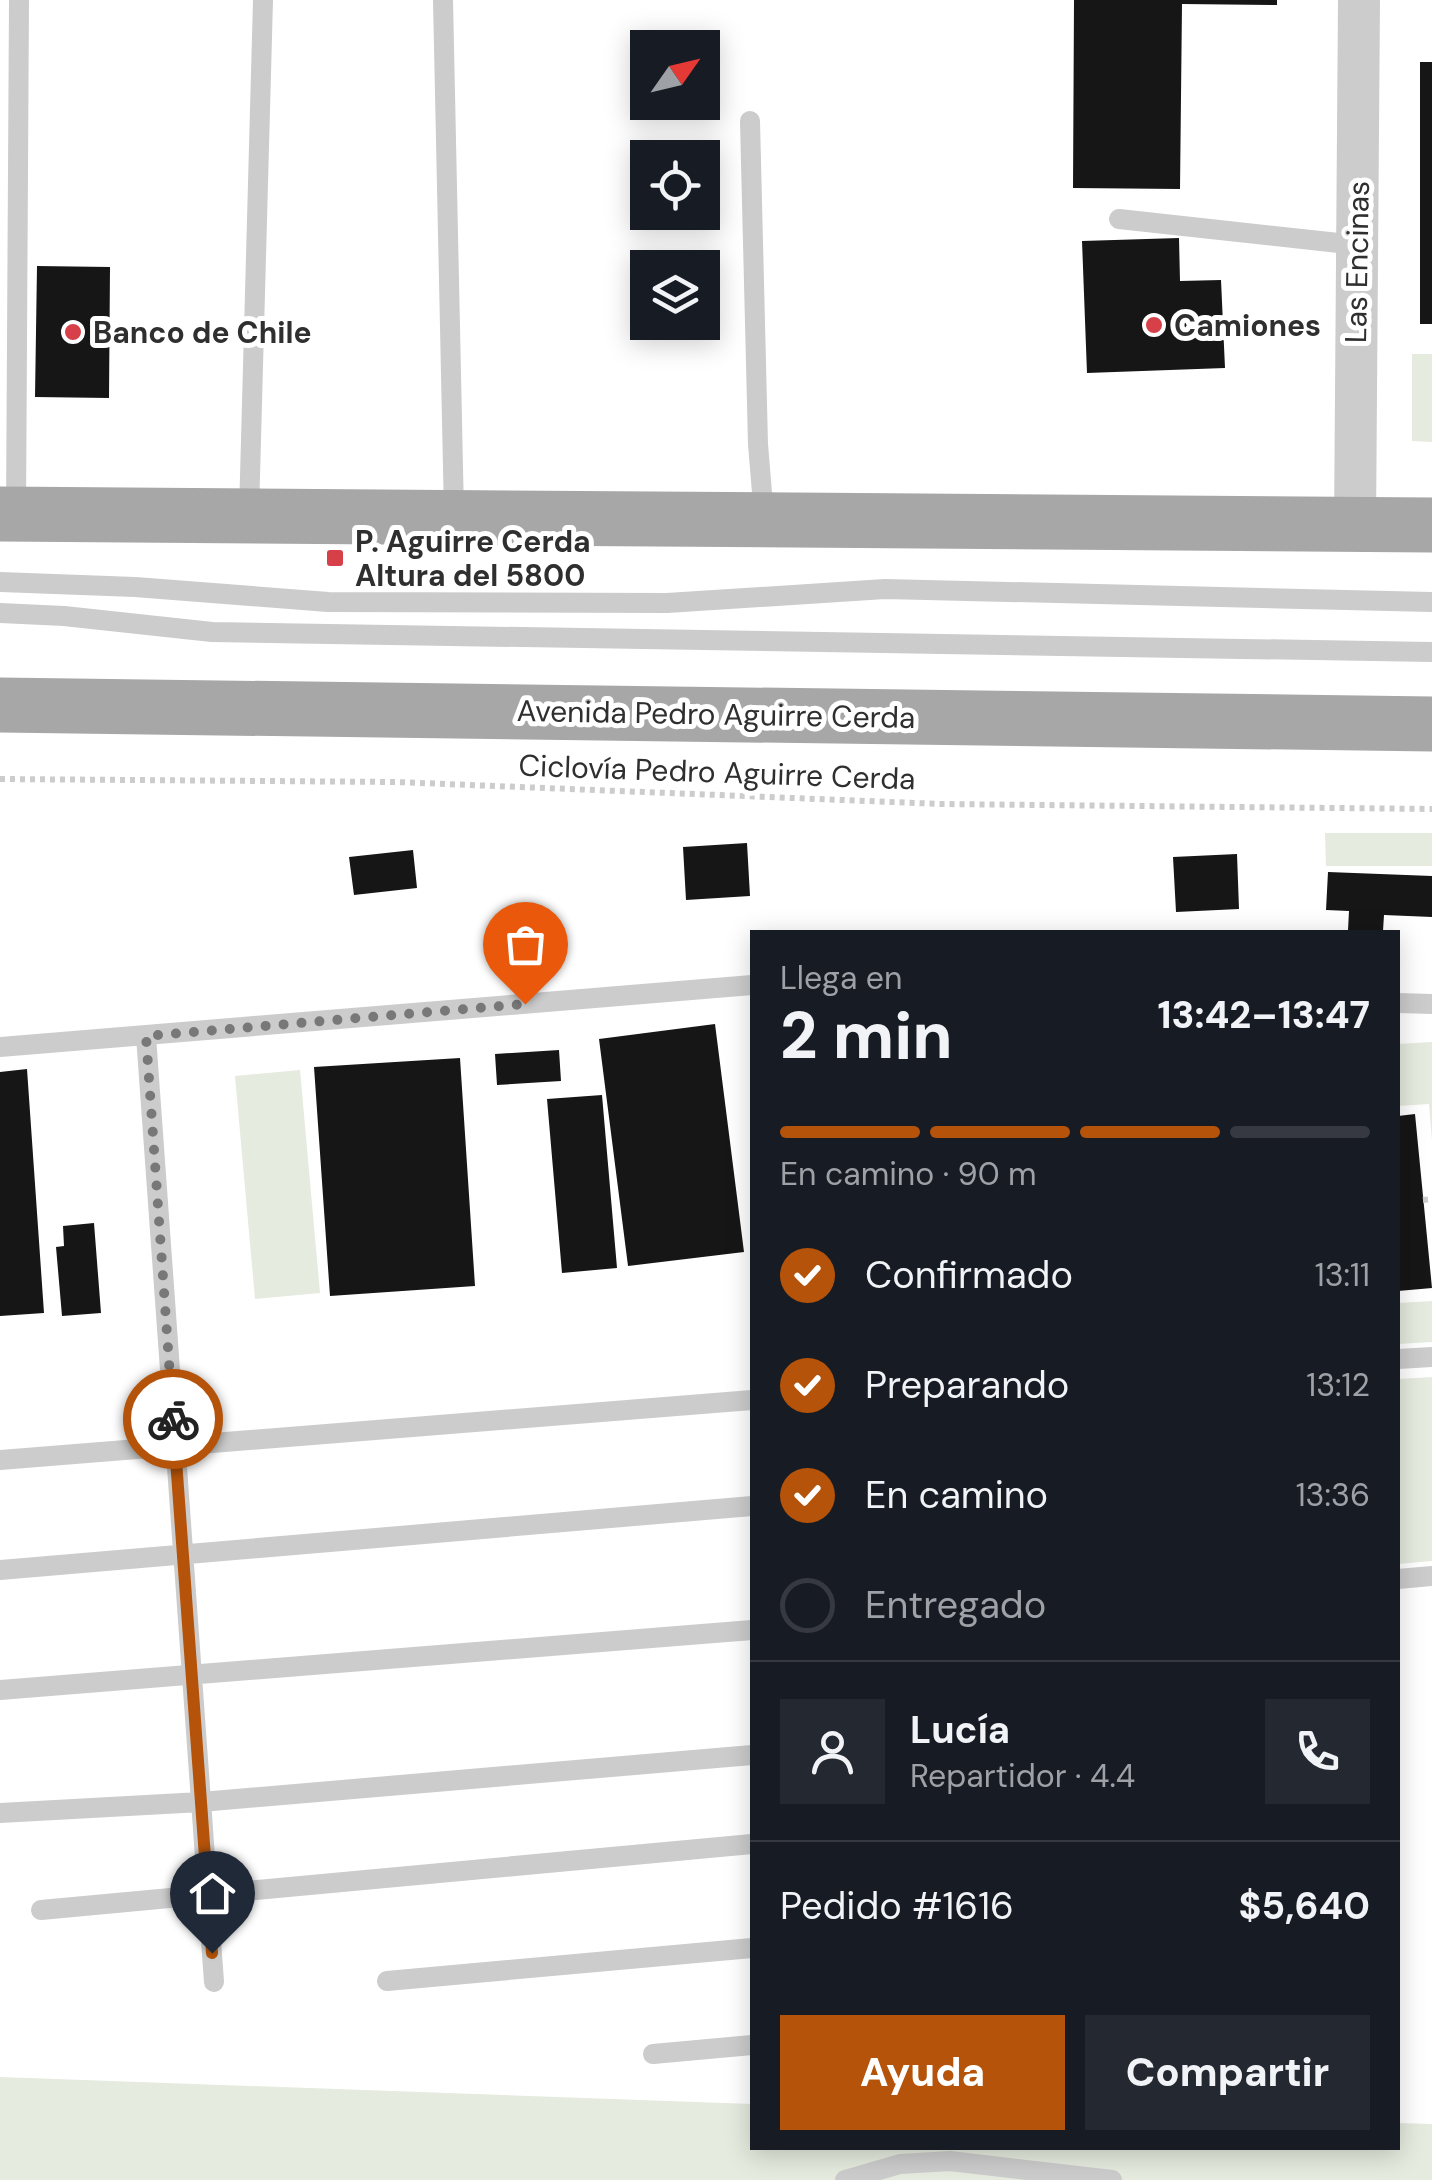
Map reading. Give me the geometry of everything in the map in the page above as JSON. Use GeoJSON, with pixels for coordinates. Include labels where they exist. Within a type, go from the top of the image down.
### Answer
{"type":"FeatureCollection","features":[{"type":"Feature","properties":{"kind":"main road"},"geometry":{"type":"LineString","coordinates":[[8,514],[1432,525]]}},
{"type":"Feature","properties":{"kind":"main road","name":"Avenida Pedro Aguirre Cerda"},"geometry":{"type":"LineString","coordinates":[[0,705],[1432,724]]}},
{"type":"Feature","properties":{"kind":"street","name":"Las Encinas"},"geometry":{"type":"LineString","coordinates":[[1355,524],[1359,0]]}},
{"type":"Feature","properties":{"kind":"lane"},"geometry":{"type":"LineString","coordinates":[[8,514],[19,0]]}},
{"type":"Feature","properties":{"kind":"lane"},"geometry":{"type":"LineString","coordinates":[[248,515],[262,0]]}},
{"type":"Feature","properties":{"kind":"lane"},"geometry":{"type":"LineString","coordinates":[[443,0],[454,516]]}},
{"type":"Feature","properties":{"kind":"lane"},"geometry":{"type":"LineString","coordinates":[[750,120],[758,444],[764,519]]}},
{"type":"Feature","properties":{"kind":"lane"},"geometry":{"type":"LineString","coordinates":[[1119,218],[1357,245]]}},
{"type":"Feature","properties":{"kind":"lane"},"geometry":{"type":"LineString","coordinates":[[0,582],[135,586],[328,602],[667,603],[885,590],[1432,602]]}},
{"type":"Feature","properties":{"kind":"lane"},"geometry":{"type":"LineString","coordinates":[[0,613],[212,632],[1432,652]]}},
{"type":"Feature","properties":{"kind":"lane"},"geometry":{"type":"LineString","coordinates":[[0,1047],[750,985]]}},
{"type":"Feature","properties":{"kind":"lane"},"geometry":{"type":"LineString","coordinates":[[1400,1004],[1432,1004]]}},
{"type":"Feature","properties":{"kind":"lane"},"geometry":{"type":"LineString","coordinates":[[146,1036],[214,1982]]}},
{"type":"Feature","properties":{"kind":"lane"},"geometry":{"type":"LineString","coordinates":[[1400,1359],[1432,1357]]}},
{"type":"Feature","properties":{"kind":"lane"},"geometry":{"type":"LineString","coordinates":[[0,1460],[750,1400]]}},
{"type":"Feature","properties":{"kind":"lane"},"geometry":{"type":"LineString","coordinates":[[0,1570],[750,1506]]}},
{"type":"Feature","properties":{"kind":"lane"},"geometry":{"type":"LineString","coordinates":[[1400,1579],[1432,1576]]}},
{"type":"Feature","properties":{"kind":"lane"},"geometry":{"type":"LineString","coordinates":[[0,1690],[750,1630]]}},
{"type":"Feature","properties":{"kind":"lane"},"geometry":{"type":"LineString","coordinates":[[0,1813],[201,1802],[750,1756]]}},
{"type":"Feature","properties":{"kind":"lane"},"geometry":{"type":"LineString","coordinates":[[40,1910],[750,1844]]}},
{"type":"Feature","properties":{"kind":"lane"},"geometry":{"type":"LineString","coordinates":[[387,1981],[750,1948]]}},
{"type":"Feature","properties":{"kind":"lane"},"geometry":{"type":"LineString","coordinates":[[653,2054],[750,2045]]}},
{"type":"Feature","properties":{"kind":"lane"},"geometry":{"type":"LineString","coordinates":[[845,2180],[900,2164],[950,2161],[1112,2180]]}},
{"type":"Feature","properties":{"kind":"path","name":"Ciclovía Pedro Aguirre Cerda"},"geometry":{"type":"LineString","coordinates":[[0,779],[396,782],[940,804],[1432,809]]}},
{"type":"Feature","properties":{"kind":"shaded area"},"geometry":{"type":"Polygon","coordinates":[[[1412,354],[1432,354],[1432,442],[1412,441],[1412,354]]]}},
{"type":"Feature","properties":{"kind":"shaded area"},"geometry":{"type":"Polygon","coordinates":[[[1325,833],[1432,833],[1432,866],[1326,866],[1325,833]]]}},
{"type":"Feature","properties":{"kind":"shaded area"},"geometry":{"type":"Polygon","coordinates":[[[1432,1042],[1432,1141],[1429,1104],[1400,1106],[1400,1044],[1432,1042]]]}},
{"type":"Feature","properties":{"kind":"shaded area"},"geometry":{"type":"Polygon","coordinates":[[[300,1070],[320,1293],[255,1299],[235,1076],[300,1070]]]}},
{"type":"Feature","properties":{"kind":"shaded area"},"geometry":{"type":"Polygon","coordinates":[[[1432,1301],[1432,1342],[1400,1344],[1400,1303],[1432,1301]]]}},
{"type":"Feature","properties":{"kind":"shaded area"},"geometry":{"type":"Polygon","coordinates":[[[1432,1377],[1432,1561],[1400,1564],[1400,1379],[1432,1377]]]}},
{"type":"Feature","properties":{"kind":"shaded area"},"geometry":{"type":"Polygon","coordinates":[[[0,2077],[750,2104],[750,2150],[1400,2150],[1400,2123],[1432,2124],[1432,2180],[0,2180],[0,2077]]]}},
{"type":"Feature","properties":{"kind":"building"},"geometry":{"type":"Polygon","coordinates":[[[1074,0],[1277,0],[1277,5],[1182,4],[1180,189],[1073,188],[1074,0]]]}},
{"type":"Feature","properties":{"kind":"building"},"geometry":{"type":"Polygon","coordinates":[[[1420,62],[1432,62],[1432,324],[1420,324],[1420,62]]]}},
{"type":"Feature","properties":{"kind":"building","name":"Camiones"},"geometry":{"type":"Polygon","coordinates":[[[1179,238],[1180,281],[1221,280],[1225,368],[1087,373],[1082,241],[1179,238]]]}},
{"type":"Feature","properties":{"kind":"building","name":"Banco de Chile"},"geometry":{"type":"Polygon","coordinates":[[[37,266],[110,267],[109,398],[35,397],[37,266]]]}},
{"type":"Feature","properties":{"kind":"building"},"geometry":{"type":"Polygon","coordinates":[[[747,843],[750,896],[686,900],[683,847],[747,843]]]}},
{"type":"Feature","properties":{"kind":"building"},"geometry":{"type":"Polygon","coordinates":[[[413,850],[417,888],[354,895],[349,857],[413,850]]]}},
{"type":"Feature","properties":{"kind":"building"},"geometry":{"type":"Polygon","coordinates":[[[1237,854],[1239,909],[1176,912],[1173,857],[1237,854]]]}},
{"type":"Feature","properties":{"kind":"building"},"geometry":{"type":"Polygon","coordinates":[[[1328,872],[1432,876],[1432,917],[1384,915],[1383,930],[1348,930],[1349,911],[1326,910],[1328,872]]]}},
{"type":"Feature","properties":{"kind":"building"},"geometry":{"type":"Polygon","coordinates":[[[715,1024],[744,1252],[628,1266],[599,1039],[715,1024]]]}},
{"type":"Feature","properties":{"kind":"building"},"geometry":{"type":"Polygon","coordinates":[[[559,1050],[561,1081],[497,1085],[495,1054],[559,1050]]]}},
{"type":"Feature","properties":{"kind":"building"},"geometry":{"type":"Polygon","coordinates":[[[460,1058],[475,1286],[330,1296],[314,1067],[460,1058]]]}},
{"type":"Feature","properties":{"kind":"building"},"geometry":{"type":"Polygon","coordinates":[[[27,1069],[44,1313],[0,1316],[0,1072],[27,1069]]]}},
{"type":"Feature","properties":{"kind":"building"},"geometry":{"type":"Polygon","coordinates":[[[602,1095],[617,1268],[562,1273],[547,1099],[602,1095]]]}},
{"type":"Feature","properties":{"kind":"building"},"geometry":{"type":"Polygon","coordinates":[[[1415,1114],[1432,1288],[1400,1291],[1400,1116],[1415,1114]]]}},
{"type":"Feature","properties":{"kind":"building"},"geometry":{"type":"Polygon","coordinates":[[[94,1223],[101,1313],[62,1316],[56,1247],[64,1246],[63,1226],[94,1223]]]}},
{"type":"Feature","properties":{"kind":"way so far"},"geometry":{"type":"LineString","coordinates":[[173,1419],[146,1036],[525,1004]]}},
{"type":"Feature","properties":{"kind":"place","name":"Camiones"},"geometry":{"type":"Point","coordinates":[1154,325]}},
{"type":"Feature","properties":{"kind":"place","name":"Banco de Chile"},"geometry":{"type":"Point","coordinates":[73,332]}},
{"type":"Feature","properties":{"kind":"place","name":"P. Aguirre Cerda Altura del 5800"},"geometry":{"type":"Point","coordinates":[335,558]}},
{"type":"Feature","properties":{"kind":"route"},"geometry":{"type":"LineString","coordinates":[[173,1419],[212,1953]]}}]}
